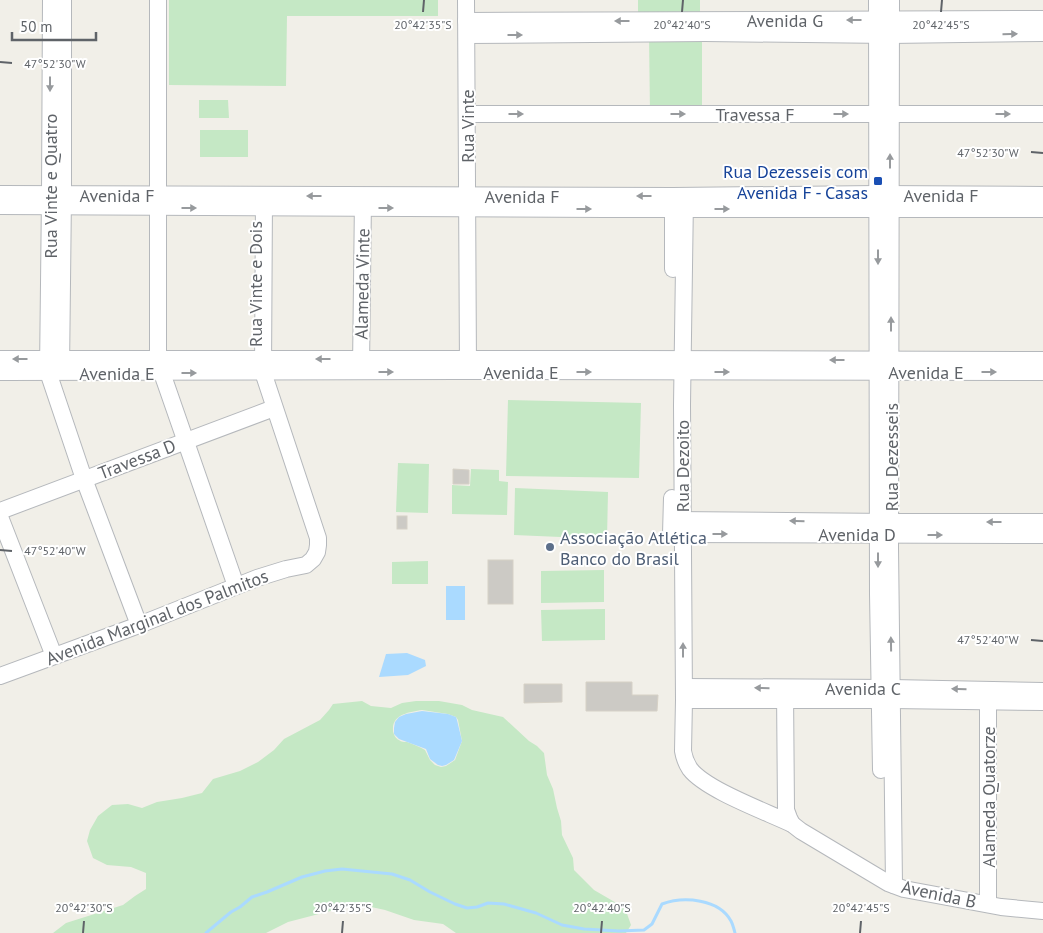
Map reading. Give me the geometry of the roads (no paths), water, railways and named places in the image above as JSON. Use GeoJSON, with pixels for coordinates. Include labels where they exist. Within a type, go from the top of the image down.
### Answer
{"type":"FeatureCollection","features":[{"type":"Feature","properties":{"kind":"street","name":"Rua Vinte e Quatro"},"geometry":{"type":"LineString","coordinates":[[50,0],[57,201]]}},
{"type":"Feature","properties":{"kind":"street","name":"Rua Vinte e Quatro"},"geometry":{"type":"LineString","coordinates":[[63,0],[54,366],[84,479],[138,624]]}},
{"type":"Feature","properties":{"kind":"street"},"geometry":{"type":"LineString","coordinates":[[158,0],[160,366],[236,586]]}},
{"type":"Feature","properties":{"kind":"street","name":"Rua Vinte"},"geometry":{"type":"LineString","coordinates":[[455,0],[462,202],[462,365]]}},
{"type":"Feature","properties":{"kind":"street","name":"Rua Vinte"},"geometry":{"type":"LineString","coordinates":[[462,202],[467,114],[466,0]]}},
{"type":"Feature","properties":{"kind":"street","name":"Rua Dezesseis"},"geometry":{"type":"LineString","coordinates":[[877,0],[884,27],[884,528],[888,882]]}},
{"type":"Feature","properties":{"kind":"street","name":"Rua Dezesseis"},"geometry":{"type":"LineString","coordinates":[[884,27],[891,0]]}},
{"type":"Feature","properties":{"kind":"street","name":"Avenida G"},"geometry":{"type":"LineString","coordinates":[[954,27],[1043,20]]}},
{"type":"Feature","properties":{"kind":"street","name":"Avenida G"},"geometry":{"type":"LineString","coordinates":[[466,28],[954,27],[1043,33]]}},
{"type":"Feature","properties":{"kind":"street","name":"Travessa F"},"geometry":{"type":"LineString","coordinates":[[467,114],[1043,114]]}},
{"type":"Feature","properties":{"kind":"street","name":"Avenida F"},"geometry":{"type":"LineString","coordinates":[[0,194],[57,201]]}},
{"type":"Feature","properties":{"kind":"street","name":"Avenida F"},"geometry":{"type":"LineString","coordinates":[[0,206],[57,201],[884,201],[1043,195]]}},
{"type":"Feature","properties":{"kind":"street","name":"Avenida F"},"geometry":{"type":"LineString","coordinates":[[884,201],[1043,209]]}},
{"type":"Feature","properties":{"kind":"street","name":"Rua Vinte e Dois"},"geometry":{"type":"LineString","coordinates":[[260,202],[259,366],[318,538],[318,549],[313,559]]}},
{"type":"Feature","properties":{"kind":"street","name":"Alameda Vinte"},"geometry":{"type":"LineString","coordinates":[[361,365],[363,202]]}},
{"type":"Feature","properties":{"kind":"street","name":"Avenida F"},"geometry":{"type":"LineString","coordinates":[[462,202],[606,209],[679,202]]}},
{"type":"Feature","properties":{"kind":"street","name":"Rua Dezoito"},"geometry":{"type":"LineString","coordinates":[[679,202],[678,365],[682,405],[677,527],[684,694],[683,751],[690,769],[702,779],[719,790],[792,824]]}},
{"type":"Feature","properties":{"kind":"street","name":"Avenida E"},"geometry":{"type":"LineString","coordinates":[[462,365],[616,358],[678,365]]}},
{"type":"Feature","properties":{"kind":"street","name":"Avenida E"},"geometry":{"type":"LineString","coordinates":[[0,359],[54,366]]}},
{"type":"Feature","properties":{"kind":"street","name":"Avenida E"},"geometry":{"type":"LineString","coordinates":[[885,366],[1043,360]]}},
{"type":"Feature","properties":{"kind":"street","name":"Avenida E"},"geometry":{"type":"LineString","coordinates":[[0,372],[54,366],[361,365],[885,366],[1043,372]]}},
{"type":"Feature","properties":{"kind":"street","name":"Travessa D"},"geometry":{"type":"LineString","coordinates":[[0,511],[274,408]]}},
{"type":"Feature","properties":{"kind":"street"},"geometry":{"type":"LineString","coordinates":[[0,516],[54,656]]}},
{"type":"Feature","properties":{"kind":"street","name":"Avenida D"},"geometry":{"type":"LineString","coordinates":[[884,528],[1043,522]]}},
{"type":"Feature","properties":{"kind":"street","name":"Avenida D"},"geometry":{"type":"LineString","coordinates":[[677,527],[884,528],[1043,535]]}},
{"type":"Feature","properties":{"kind":"street","name":"Avenida Marginal dos Palmitos"},"geometry":{"type":"LineString","coordinates":[[0,676],[266,575],[306,565],[313,559]]}},
{"type":"Feature","properties":{"kind":"street","name":"Avenida C"},"geometry":{"type":"LineString","coordinates":[[684,694],[988,695],[1043,691]]}},
{"type":"Feature","properties":{"kind":"street"},"geometry":{"type":"LineString","coordinates":[[786,695],[786,810],[792,824]]}},
{"type":"Feature","properties":{"kind":"street","name":"Avenida C"},"geometry":{"type":"LineString","coordinates":[[988,695],[1043,702]]}},
{"type":"Feature","properties":{"kind":"street","name":"Alameda Quatorze"},"geometry":{"type":"LineString","coordinates":[[988,695],[988,904]]}},
{"type":"Feature","properties":{"kind":"street","name":"Avenida B"},"geometry":{"type":"LineString","coordinates":[[792,824],[888,882],[904,889],[988,904],[1043,911]]}},
{"type":"Feature","properties":{"kind":"water"},"geometry":{"type":"Polygon","coordinates":[[[446,586],[465,586],[465,620],[446,620],[446,586]]]}},
{"type":"Feature","properties":{"kind":"water"},"geometry":{"type":"Polygon","coordinates":[[[407,653],[425,660],[426,666],[408,675],[379,677],[386,654],[407,653]]]}},
{"type":"Feature","properties":{"kind":"water"},"geometry":{"type":"Polygon","coordinates":[[[422,711],[448,714],[456,717],[462,741],[454,760],[446,765],[438,765],[430,759],[426,749],[399,739],[394,734],[395,722],[399,717],[422,711]]]}},
{"type":"Feature","properties":{"kind":"waterway"},"geometry":{"type":"LineString","coordinates":[[206,933],[252,897],[302,877],[342,869],[392,874],[410,880],[430,892],[467,908],[488,903],[504,904],[536,913],[562,925],[584,929],[644,930],[652,924],[662,904],[680,900],[700,901],[718,908],[725,914],[731,921],[735,933]]}},
{"type":"Feature","properties":{"kind":"place","name":"Rua Dezesseis com Avenida F - Casas"},"geometry":{"type":"Point","coordinates":[878,181]}},
{"type":"Feature","properties":{"kind":"place","name":"Associação Atlética Banco do Brasil"},"geometry":{"type":"Point","coordinates":[550,547]}}]}
